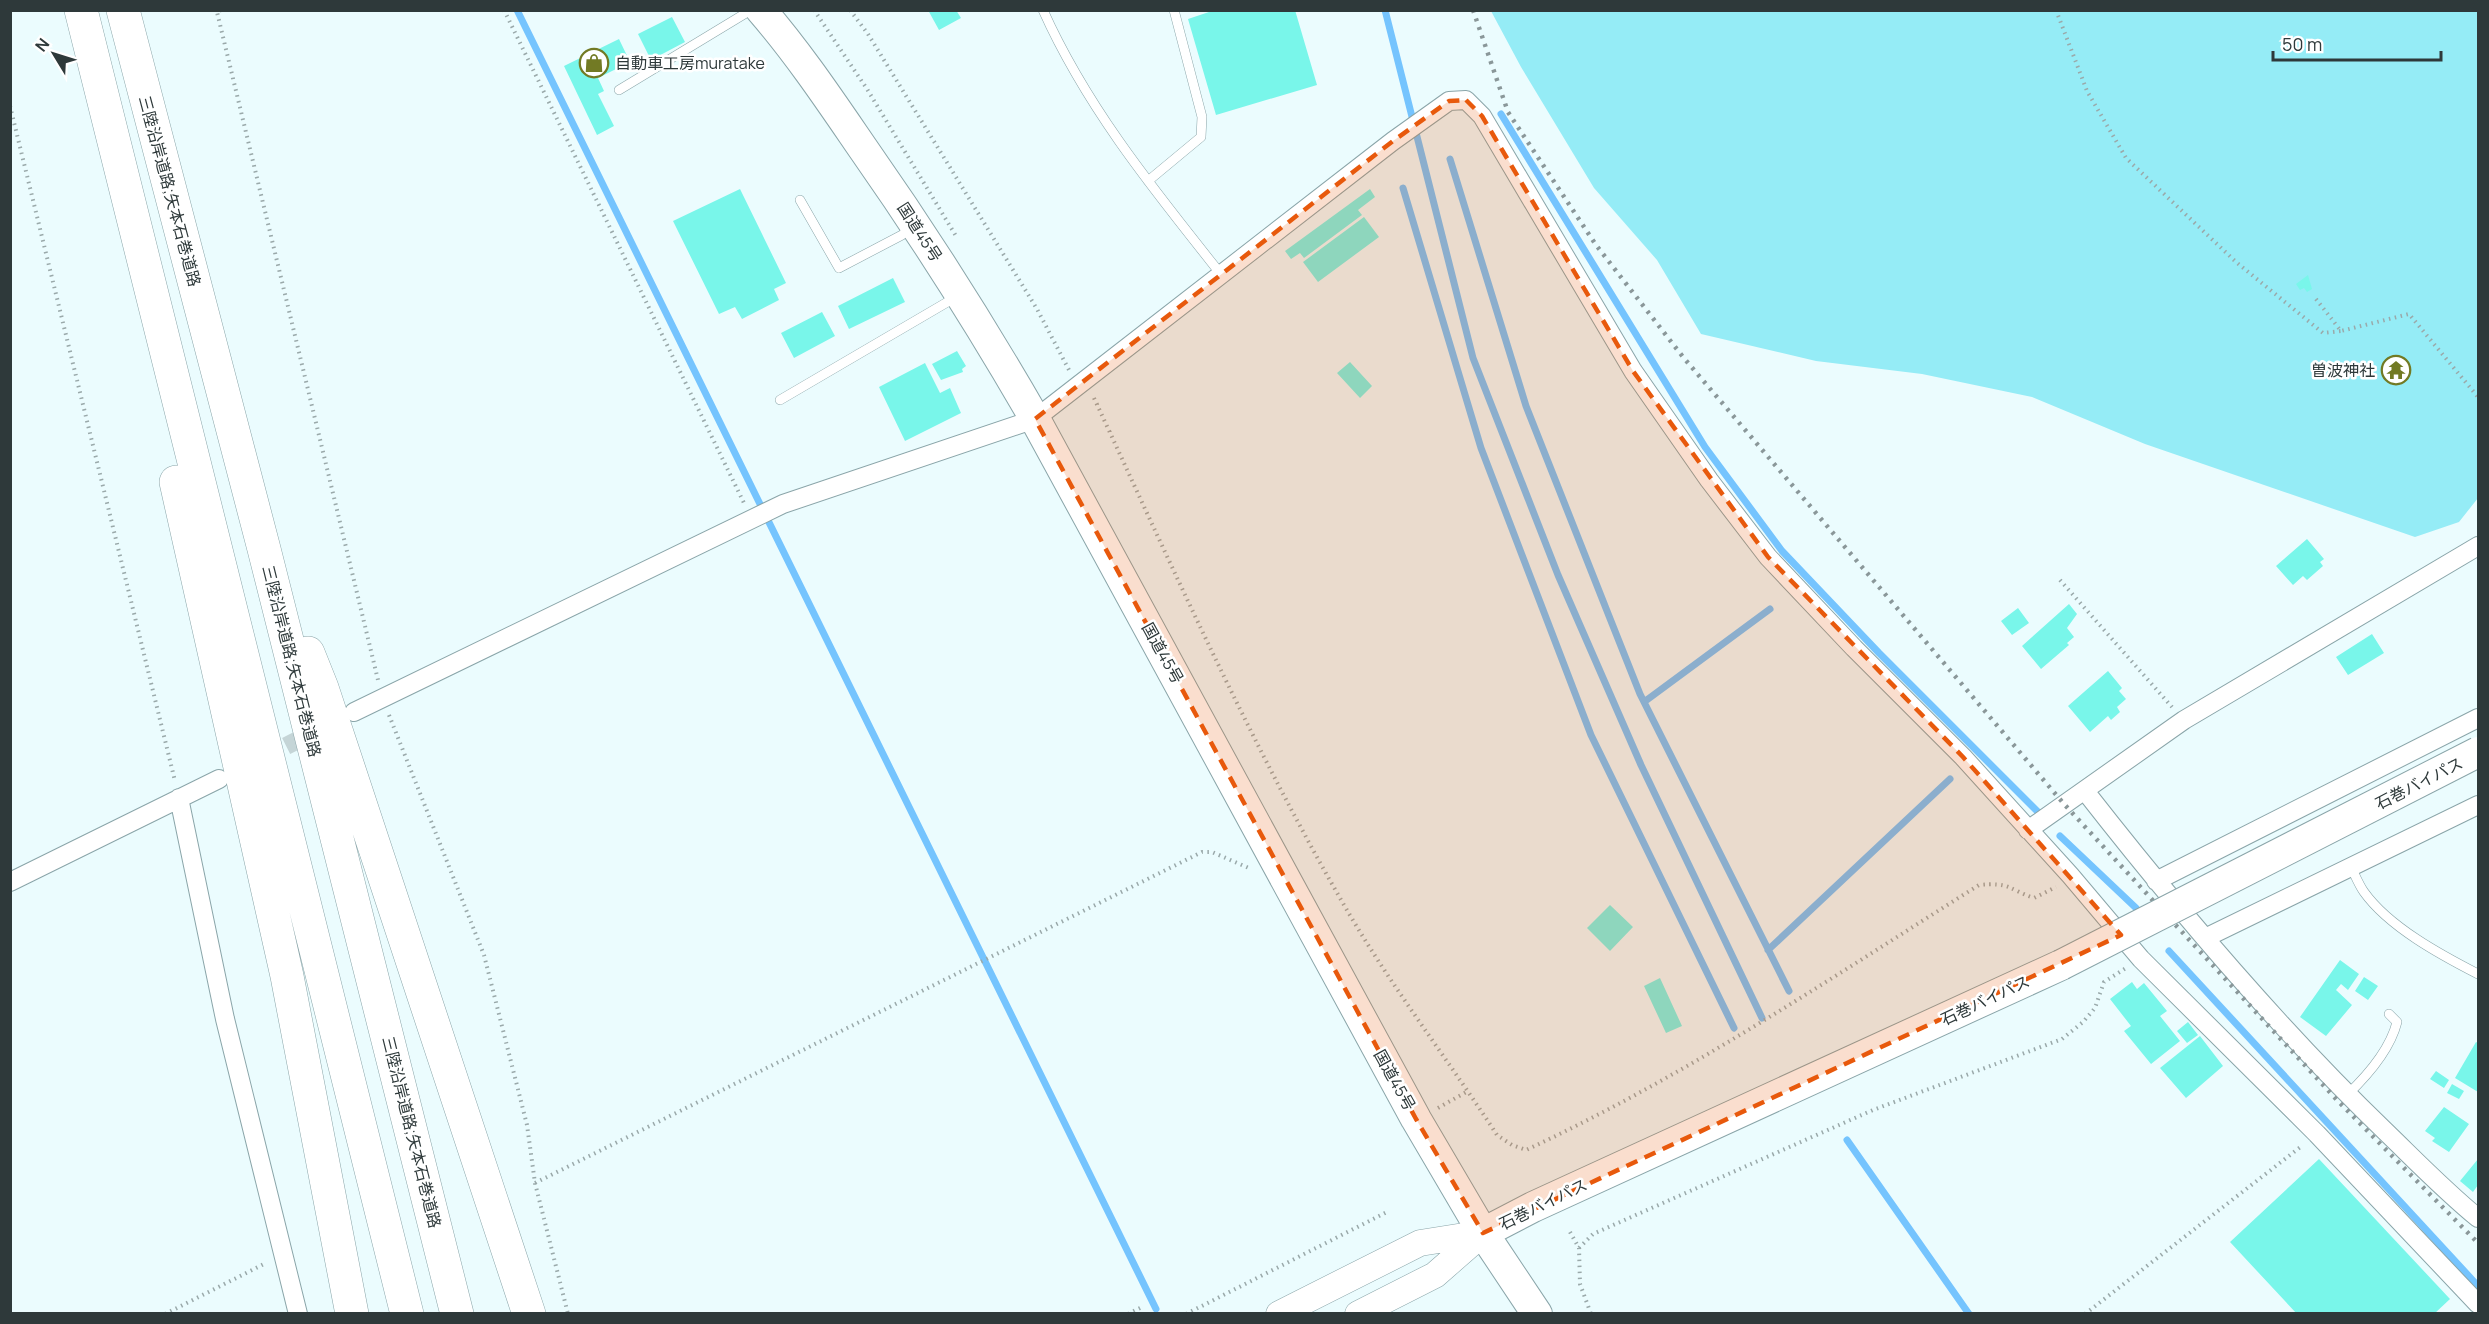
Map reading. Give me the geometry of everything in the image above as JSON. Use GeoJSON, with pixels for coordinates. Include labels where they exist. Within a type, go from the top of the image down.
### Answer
{"type":"FeatureCollection","features":[{"type":"Feature","properties":{"kind":"highway"},"geometry":{"type":"LineString","coordinates":[[81,10],[407,1314]]}},
{"type":"Feature","properties":{"kind":"highway","name":"三陸沿岸道路;矢本石巻道路"},"geometry":{"type":"LineString","coordinates":[[123,10],[264,549],[457,1314]]}},
{"type":"Feature","properties":{"kind":"highway","name":"国道45号"},"geometry":{"type":"LineString","coordinates":[[761,10],[792,47],[915,223],[1035,419],[1416,1119],[1483,1233],[1537,1314]]}},
{"type":"Feature","properties":{"kind":"highway"},"geometry":{"type":"LineString","coordinates":[[111,132],[156,395],[287,976],[352,1314]]}},
{"type":"Feature","properties":{"kind":"highway"},"geometry":{"type":"LineString","coordinates":[[264,549],[322,688],[529,1314]]}},
{"type":"Feature","properties":{"kind":"highway","name":"石巻バイパス"},"geometry":{"type":"LineString","coordinates":[[1483,1233],[1533,1207],[2061,965],[2478,752]]}},
{"type":"Feature","properties":{"kind":"main road"},"geometry":{"type":"LineString","coordinates":[[1279,1314],[1420,1243],[1483,1233]]}},
{"type":"Feature","properties":{"kind":"main road"},"geometry":{"type":"LineString","coordinates":[[1358,1314],[1436,1275],[1483,1233]]}},
{"type":"Feature","properties":{"kind":"street"},"geometry":{"type":"LineString","coordinates":[[354,712],[783,504],[1035,419],[1220,273],[1393,141],[1449,101],[1466,100],[1482,116],[1633,371],[1748,532],[1784,574],[1962,757],[2070,875],[2141,958],[2317,1134],[2478,1304]]}},
{"type":"Feature","properties":{"kind":"street"},"geometry":{"type":"LineString","coordinates":[[2028,830],[2184,720],[2477,551]]}},
{"type":"Feature","properties":{"kind":"street"},"geometry":{"type":"LineString","coordinates":[[2156,881],[2478,718]]}},
{"type":"Feature","properties":{"kind":"street"},"geometry":{"type":"LineString","coordinates":[[10,882],[219,779]]}},
{"type":"Feature","properties":{"kind":"street"},"geometry":{"type":"LineString","coordinates":[[2085,791],[2156,881],[2242,983],[2347,1095],[2478,1218]]}},
{"type":"Feature","properties":{"kind":"street"},"geometry":{"type":"LineString","coordinates":[[179,798],[225,1019],[298,1314]]}},
{"type":"Feature","properties":{"kind":"street"},"geometry":{"type":"LineString","coordinates":[[2205,938],[2478,805]]}},
{"type":"Feature","properties":{"kind":"lane"},"geometry":{"type":"LineString","coordinates":[[619,90],[751,10]]}},
{"type":"Feature","properties":{"kind":"lane"},"geometry":{"type":"LineString","coordinates":[[1043,10],[1062,52],[1096,110],[1220,273]]}},
{"type":"Feature","properties":{"kind":"lane"},"geometry":{"type":"LineString","coordinates":[[1148,181],[1201,137],[1202,117],[1174,10]]}},
{"type":"Feature","properties":{"kind":"lane"},"geometry":{"type":"LineString","coordinates":[[800,200],[839,268],[902,235],[915,223]]}},
{"type":"Feature","properties":{"kind":"lane"},"geometry":{"type":"LineString","coordinates":[[780,400],[961,295]]}},
{"type":"Feature","properties":{"kind":"lane"},"geometry":{"type":"LineString","coordinates":[[2351,867],[2364,892],[2385,914],[2419,940],[2478,974]]}},
{"type":"Feature","properties":{"kind":"lane"},"geometry":{"type":"LineString","coordinates":[[2347,1095],[2363,1080],[2393,1037],[2397,1022],[2389,1014]]}},
{"type":"Feature","properties":{"kind":"path"},"geometry":{"type":"LineString","coordinates":[[221,10],[217,12],[382,698],[484,955],[527,1125],[535,1183],[568,1314]]}},
{"type":"Feature","properties":{"kind":"path"},"geometry":{"type":"LineString","coordinates":[[504,10],[761,516]]}},
{"type":"Feature","properties":{"kind":"path"},"geometry":{"type":"LineString","coordinates":[[850,10],[868,34],[1082,383],[1188,603],[1344,906],[1390,979],[1497,1135],[1512,1145],[1526,1150],[1737,1039],[1979,885],[2010,885],[2021,894],[2034,898],[2051,891],[2070,875]]}},
{"type":"Feature","properties":{"kind":"path"},"geometry":{"type":"LineString","coordinates":[[2056,10],[2087,91],[2126,158],[2236,262],[2324,333],[2409,314],[2478,396]]}},
{"type":"Feature","properties":{"kind":"path"},"geometry":{"type":"LineString","coordinates":[[10,106],[179,798]]}},
{"type":"Feature","properties":{"kind":"path"},"geometry":{"type":"LineString","coordinates":[[2316,299],[2341,331]]}},
{"type":"Feature","properties":{"kind":"path"},"geometry":{"type":"LineString","coordinates":[[2060,580],[2184,720]]}},
{"type":"Feature","properties":{"kind":"path"},"geometry":{"type":"LineString","coordinates":[[535,1183],[1202,852],[1212,852],[1254,871]]}},
{"type":"Feature","properties":{"kind":"path"},"geometry":{"type":"LineString","coordinates":[[1579,1248],[1593,1234],[1873,1110],[2062,1038],[2083,1022],[2095,1008],[2104,982],[2141,958]]}},
{"type":"Feature","properties":{"kind":"path"},"geometry":{"type":"LineString","coordinates":[[1416,1119],[1468,1090]]}},
{"type":"Feature","properties":{"kind":"path"},"geometry":{"type":"LineString","coordinates":[[2085,1314],[2317,1134]]}},
{"type":"Feature","properties":{"kind":"path"},"geometry":{"type":"LineString","coordinates":[[1186,1314],[1387,1212]]}},
{"type":"Feature","properties":{"kind":"path"},"geometry":{"type":"LineString","coordinates":[[1570,1232],[1579,1248],[1580,1284],[1591,1314]]}},
{"type":"Feature","properties":{"kind":"path"},"geometry":{"type":"LineString","coordinates":[[165,1314],[284,1255]]}},
{"type":"Feature","properties":{"kind":"path"},"geometry":{"type":"LineString","coordinates":[[1128,1314],[1142,1307]]}},
{"type":"Feature","properties":{"kind":"highlighted area"},"geometry":{"type":"Polygon","coordinates":[[[1466,100],[1482,116],[1633,371],[1768,557],[1963,757],[2121,935],[1483,1233],[1416,1119],[1035,419],[1393,141],[1449,101],[1466,100]]]}},
{"type":"Feature","properties":{"kind":"shaded area"},"geometry":{"type":"Polygon","coordinates":[[[1491,11],[2478,11],[2478,498],[2459,522],[2415,537],[2145,444],[2032,397],[1922,374],[1816,361],[1701,334],[1657,260],[1594,188],[1521,67],[1491,11]]]}},
{"type":"Feature","properties":{"kind":"building"},"geometry":{"type":"Polygon","coordinates":[[[928,10],[956,10],[961,18],[939,30],[928,10]]]}},
{"type":"Feature","properties":{"kind":"building"},"geometry":{"type":"Polygon","coordinates":[[[1215,10],[1295,10],[1317,85],[1216,115],[1188,19],[1215,10]]]}},
{"type":"Feature","properties":{"kind":"building"},"geometry":{"type":"Polygon","coordinates":[[[672,17],[685,42],[651,60],[638,34],[672,17]]]}},
{"type":"Feature","properties":{"kind":"building"},"geometry":{"type":"Polygon","coordinates":[[[619,39],[630,62],[598,78],[604,91],[598,94],[614,126],[597,135],[564,66],[619,39]]]}},
{"type":"Feature","properties":{"kind":"building"},"geometry":{"type":"Polygon","coordinates":[[[740,189],[786,283],[774,289],[779,300],[742,319],[735,307],[719,314],[673,221],[740,189]]]}},
{"type":"Feature","properties":{"kind":"building"},"geometry":{"type":"Polygon","coordinates":[[[1370,189],[1375,197],[1358,210],[1362,215],[1304,258],[1300,253],[1291,259],[1285,251],[1370,189]]]}},
{"type":"Feature","properties":{"kind":"building"},"geometry":{"type":"Polygon","coordinates":[[[1364,217],[1379,237],[1318,282],[1303,262],[1364,217]]]}},
{"type":"Feature","properties":{"kind":"building"},"geometry":{"type":"Polygon","coordinates":[[[2308,275],[2312,289],[2307,292],[2304,288],[2300,290],[2296,284],[2308,275]]]}},
{"type":"Feature","properties":{"kind":"building"},"geometry":{"type":"Polygon","coordinates":[[[893,278],[905,302],[849,329],[838,306],[893,278]]]}},
{"type":"Feature","properties":{"kind":"building"},"geometry":{"type":"Polygon","coordinates":[[[822,312],[835,336],[794,358],[781,333],[822,312]]]}},
{"type":"Feature","properties":{"kind":"building"},"geometry":{"type":"Polygon","coordinates":[[[957,351],[966,366],[962,369],[963,372],[941,380],[932,364],[957,351]]]}},
{"type":"Feature","properties":{"kind":"building"},"geometry":{"type":"Polygon","coordinates":[[[1350,362],[1372,386],[1360,398],[1337,373],[1350,362]]]}},
{"type":"Feature","properties":{"kind":"building"},"geometry":{"type":"Polygon","coordinates":[[[925,363],[940,393],[950,388],[961,413],[905,441],[879,387],[925,363]]]}},
{"type":"Feature","properties":{"kind":"building"},"geometry":{"type":"Polygon","coordinates":[[[2307,539],[2324,559],[2320,562],[2323,566],[2307,580],[2303,576],[2293,585],[2276,566],[2307,539]]]}},
{"type":"Feature","properties":{"kind":"building"},"geometry":{"type":"Polygon","coordinates":[[[2069,604],[2077,614],[2067,628],[2074,637],[2067,643],[2069,645],[2041,669],[2022,646],[2069,604]]]}},
{"type":"Feature","properties":{"kind":"building"},"geometry":{"type":"Polygon","coordinates":[[[2018,608],[2029,623],[2012,635],[2001,621],[2018,608]]]}},
{"type":"Feature","properties":{"kind":"building"},"geometry":{"type":"Polygon","coordinates":[[[2372,634],[2384,653],[2348,675],[2336,657],[2372,634]]]}},
{"type":"Feature","properties":{"kind":"building"},"geometry":{"type":"Polygon","coordinates":[[[2108,671],[2122,688],[2119,691],[2126,699],[2117,707],[2120,712],[2111,720],[2108,716],[2090,732],[2068,706],[2108,671]]]}},
{"type":"Feature","properties":{"kind":"building"},"geometry":{"type":"Polygon","coordinates":[[[1610,905],[1633,927],[1610,951],[1587,928],[1610,905]]]}},
{"type":"Feature","properties":{"kind":"building"},"geometry":{"type":"Polygon","coordinates":[[[2340,960],[2359,974],[2348,990],[2341,984],[2336,990],[2352,1005],[2326,1036],[2300,1017],[2340,960]]]}},
{"type":"Feature","properties":{"kind":"building"},"geometry":{"type":"Polygon","coordinates":[[[2364,977],[2378,986],[2368,1000],[2355,991],[2364,977]]]}},
{"type":"Feature","properties":{"kind":"building"},"geometry":{"type":"Polygon","coordinates":[[[1660,978],[1682,1026],[1666,1033],[1644,986],[1660,978]]]}},
{"type":"Feature","properties":{"kind":"building"},"geometry":{"type":"Polygon","coordinates":[[[2132,982],[2137,989],[2144,983],[2167,1011],[2160,1016],[2180,1041],[2151,1064],[2124,1031],[2131,1026],[2110,999],[2132,982]]]}},
{"type":"Feature","properties":{"kind":"building"},"geometry":{"type":"Polygon","coordinates":[[[2188,1022],[2198,1035],[2187,1043],[2177,1031],[2188,1022]]]}},
{"type":"Feature","properties":{"kind":"building"},"geometry":{"type":"Polygon","coordinates":[[[2200,1036],[2223,1066],[2186,1098],[2160,1068],[2200,1036]]]}},
{"type":"Feature","properties":{"kind":"building"},"geometry":{"type":"Polygon","coordinates":[[[2476,1042],[2478,1043],[2478,1092],[2455,1078],[2476,1042]]]}},
{"type":"Feature","properties":{"kind":"building"},"geometry":{"type":"Polygon","coordinates":[[[2436,1071],[2449,1080],[2444,1088],[2430,1079],[2436,1071]]]}},
{"type":"Feature","properties":{"kind":"building"},"geometry":{"type":"Polygon","coordinates":[[[2452,1084],[2464,1091],[2459,1099],[2447,1093],[2452,1084]]]}},
{"type":"Feature","properties":{"kind":"building"},"geometry":{"type":"Polygon","coordinates":[[[2444,1107],[2469,1124],[2449,1152],[2432,1141],[2435,1138],[2425,1131],[2444,1107]]]}},
{"type":"Feature","properties":{"kind":"building"},"geometry":{"type":"Polygon","coordinates":[[[2319,1159],[2450,1299],[2434,1314],[2297,1314],[2230,1242],[2319,1159]]]}},
{"type":"Feature","properties":{"kind":"building"},"geometry":{"type":"Polygon","coordinates":[[[2478,1159],[2478,1185],[2473,1192],[2460,1181],[2478,1159]]]}},
{"type":"Feature","properties":{"kind":"waterway"},"geometry":{"type":"LineString","coordinates":[[517,10],[1156,1309]]}},
{"type":"Feature","properties":{"kind":"waterway"},"geometry":{"type":"LineString","coordinates":[[1385,10],[1473,358],[1558,575],[1641,765],[1762,1018]]}},
{"type":"Feature","properties":{"kind":"waterway"},"geometry":{"type":"LineString","coordinates":[[1501,114],[1705,447],[1782,551],[1879,653],[2038,812]]}},
{"type":"Feature","properties":{"kind":"waterway"},"geometry":{"type":"LineString","coordinates":[[1450,159],[1526,406],[1640,694],[1789,991]]}},
{"type":"Feature","properties":{"kind":"waterway"},"geometry":{"type":"LineString","coordinates":[[1403,188],[1481,448],[1591,735],[1734,1028]]}},
{"type":"Feature","properties":{"kind":"waterway"},"geometry":{"type":"LineString","coordinates":[[1644,702],[1770,609]]}},
{"type":"Feature","properties":{"kind":"waterway"},"geometry":{"type":"LineString","coordinates":[[1768,950],[1950,779]]}},
{"type":"Feature","properties":{"kind":"waterway"},"geometry":{"type":"LineString","coordinates":[[2060,836],[2136,908]]}},
{"type":"Feature","properties":{"kind":"waterway"},"geometry":{"type":"LineString","coordinates":[[2169,951],[2478,1286]]}},
{"type":"Feature","properties":{"kind":"waterway"},"geometry":{"type":"LineString","coordinates":[[1847,1140],[1969,1314]]}},
{"type":"Feature","properties":{"kind":"tunnel"},"geometry":{"type":"LineString","coordinates":[[262,758],[318,730]]}},
{"type":"Feature","properties":{"kind":"railway"},"geometry":{"type":"LineString","coordinates":[[1473,10],[1508,112],[1596,245],[1683,357],[2064,804],[2337,1100],[2478,1243]]}},
{"type":"Feature","properties":{"kind":"place","name":"自動車工房muratake"},"geometry":{"type":"Point","coordinates":[594,63]}},
{"type":"Feature","properties":{"kind":"place","name":"曽波神社"},"geometry":{"type":"Point","coordinates":[2396,370]}}]}
